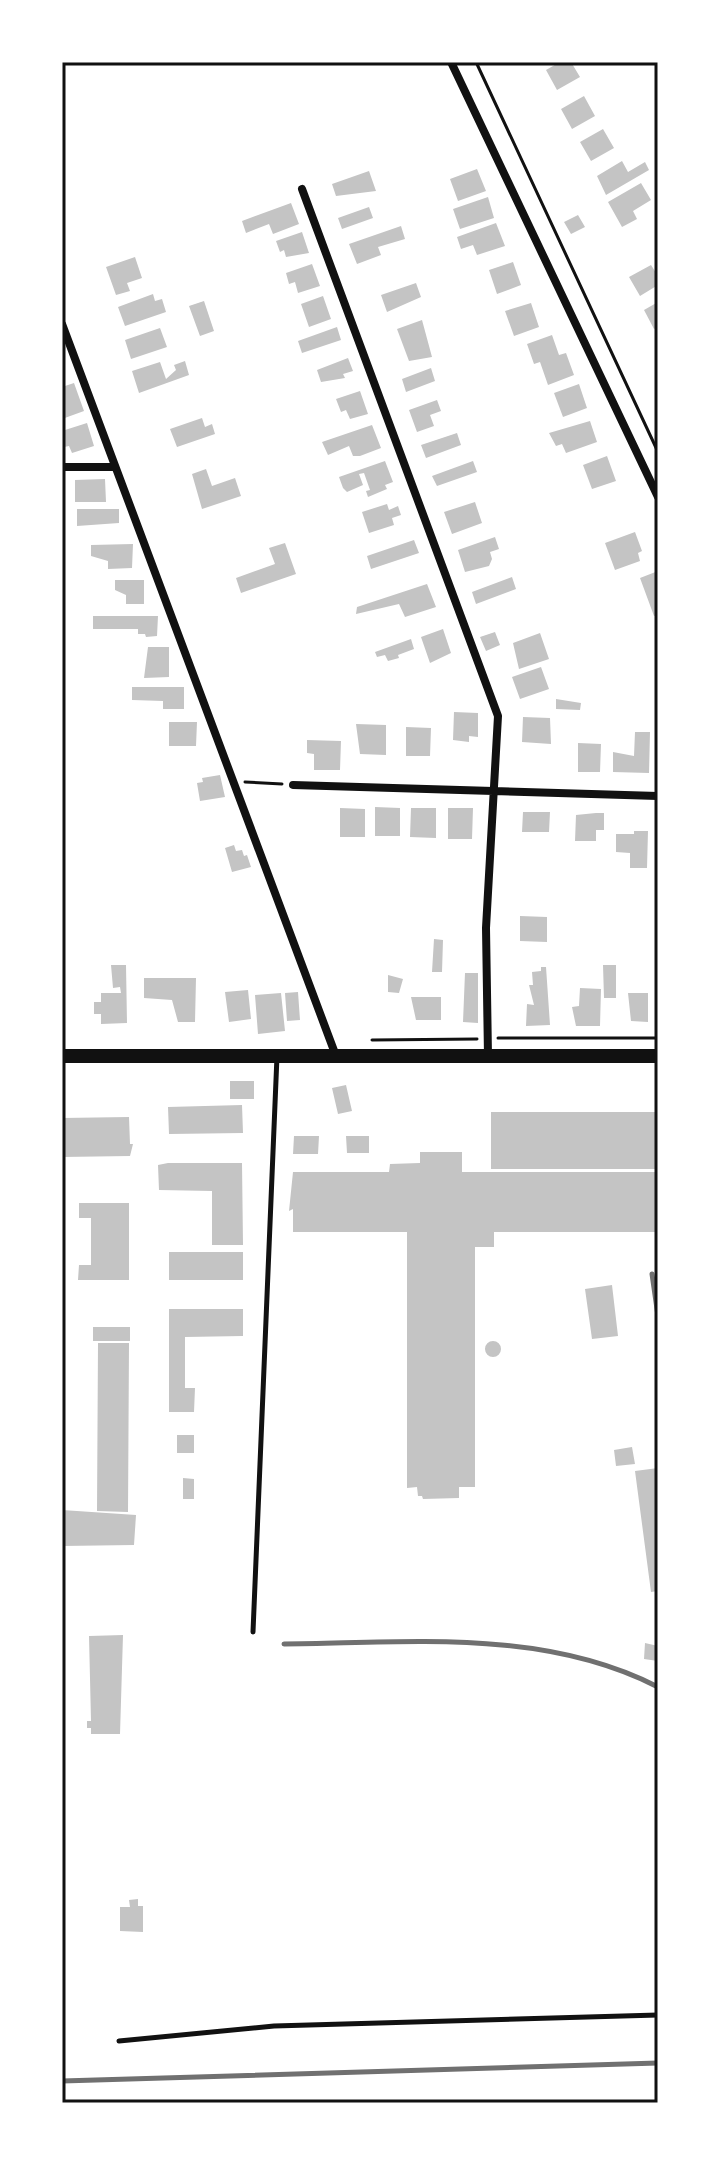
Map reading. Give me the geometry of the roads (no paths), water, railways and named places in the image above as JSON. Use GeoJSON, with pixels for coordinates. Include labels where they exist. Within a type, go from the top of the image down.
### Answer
{"type":"FeatureCollection","features":[{"type":"Feature","properties":{"kind":"main road"},"geometry":{"type":"LineString","coordinates":[[62,1056],[658,1056]]}},
{"type":"Feature","properties":{"kind":"street"},"geometry":{"type":"LineString","coordinates":[[451,62],[658,497]]}},
{"type":"Feature","properties":{"kind":"street"},"geometry":{"type":"LineString","coordinates":[[302,189],[498,716],[486,928],[488,1056]]}},
{"type":"Feature","properties":{"kind":"street"},"geometry":{"type":"LineString","coordinates":[[62,324],[336,1056]]}},
{"type":"Feature","properties":{"kind":"street"},"geometry":{"type":"LineString","coordinates":[[62,467],[113,467]]}},
{"type":"Feature","properties":{"kind":"street"},"geometry":{"type":"LineString","coordinates":[[293,785],[493,794],[658,796]]}},
{"type":"Feature","properties":{"kind":"lane"},"geometry":{"type":"LineString","coordinates":[[253,1632],[277,1055]]}},
{"type":"Feature","properties":{"kind":"lane"},"geometry":{"type":"LineString","coordinates":[[119,2041],[274,2026],[658,2015]]}},
{"type":"Feature","properties":{"kind":"railway"},"geometry":{"type":"LineString","coordinates":[[652,1274],[658,1316]]}},
{"type":"Feature","properties":{"kind":"railway"},"geometry":{"type":"LineString","coordinates":[[284,1644],[427,1642],[522,1647],[569,1655],[614,1668],[658,1687]]}},
{"type":"Feature","properties":{"kind":"railway"},"geometry":{"type":"LineString","coordinates":[[62,2081],[658,2063]]}}]}
